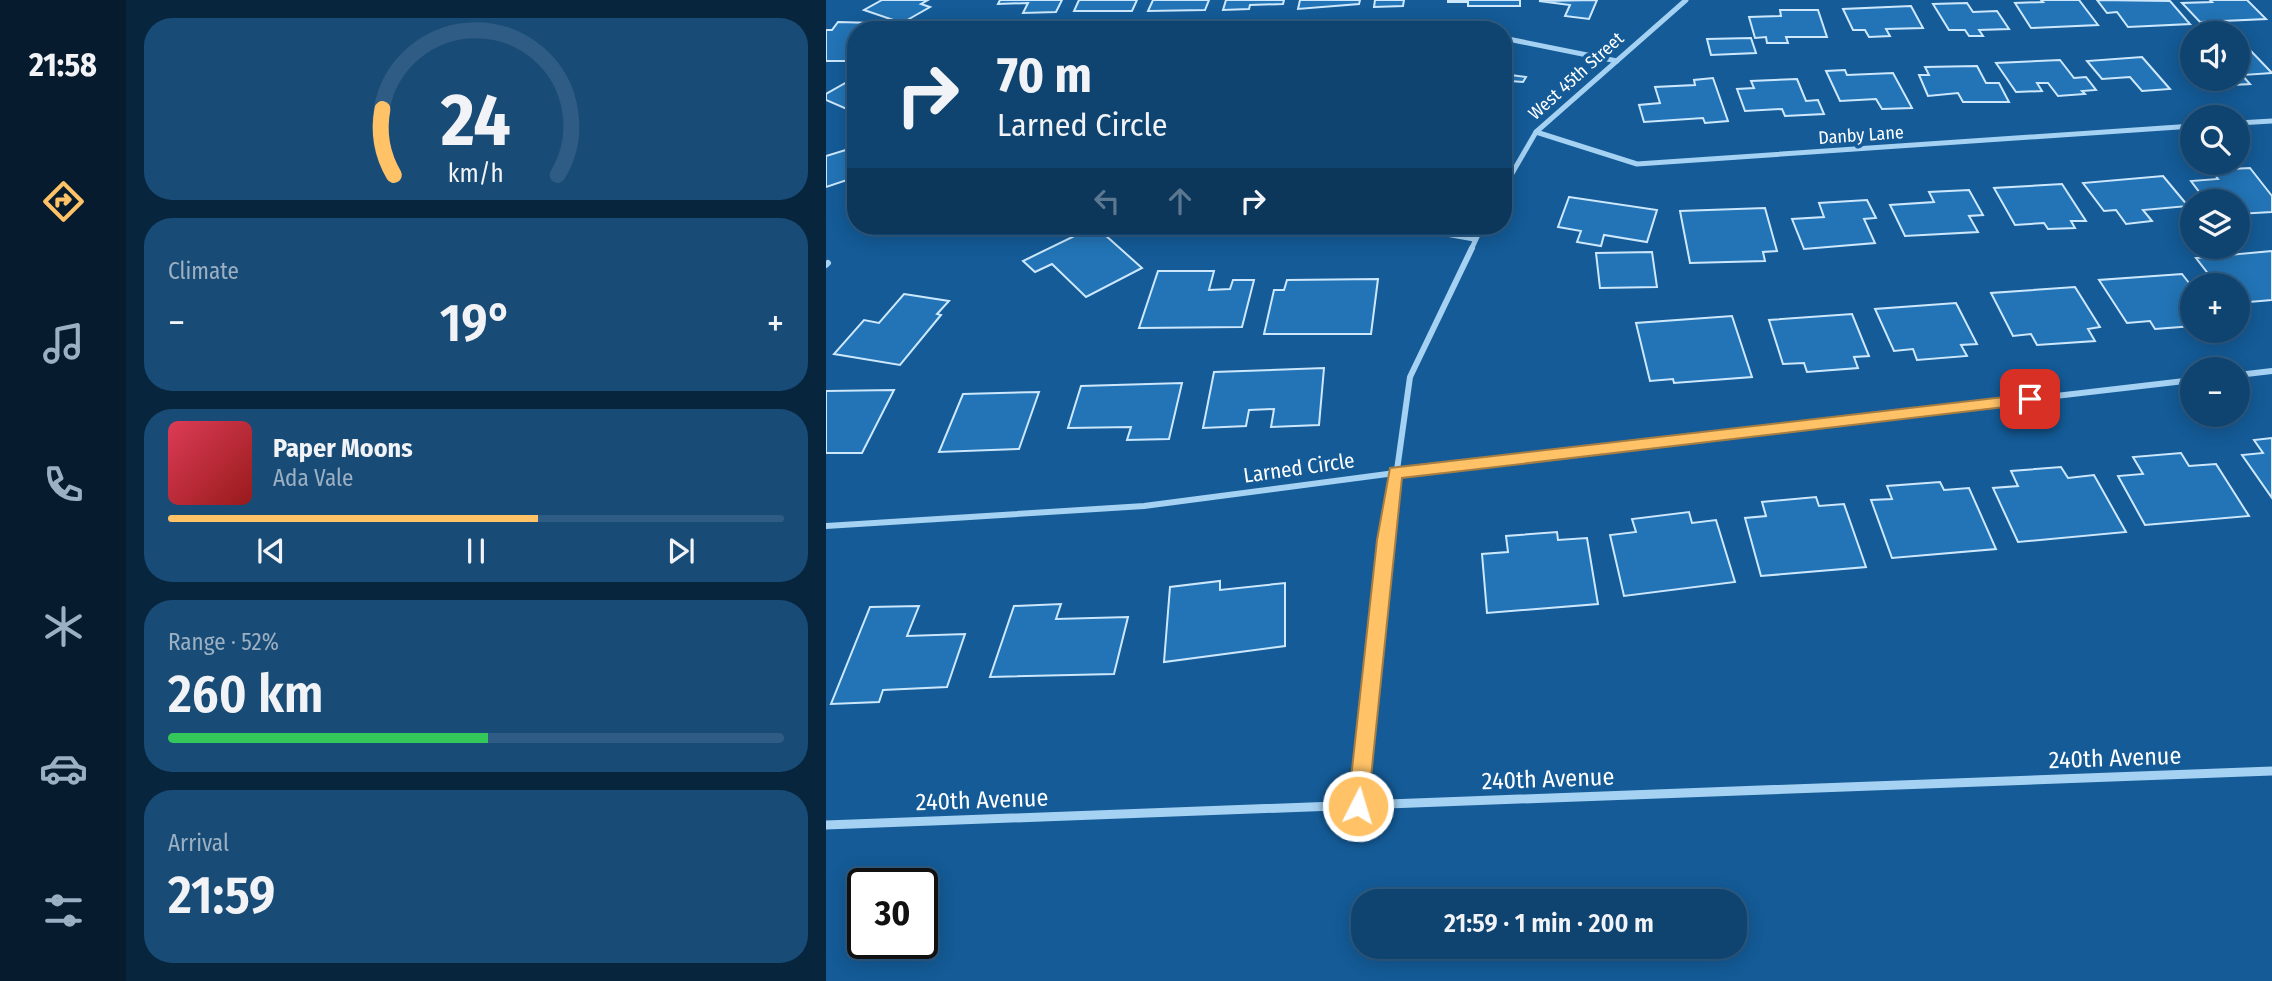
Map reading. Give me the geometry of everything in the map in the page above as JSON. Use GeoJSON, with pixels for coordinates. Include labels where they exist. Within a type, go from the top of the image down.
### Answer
{"type":"FeatureCollection","features":[{"type":"Feature","properties":{"kind":"street","name":"West 45th Street"},"geometry":{"type":"LineString","coordinates":[[1512,173],[1536,132],[1686,0]]}},
{"type":"Feature","properties":{"kind":"street"},"geometry":{"type":"LineString","coordinates":[[1512,40],[1616,61]]}},
{"type":"Feature","properties":{"kind":"street"},"geometry":{"type":"LineString","coordinates":[[2250,122],[2272,121]]}},
{"type":"Feature","properties":{"kind":"street","name":"Danby Lane"},"geometry":{"type":"LineString","coordinates":[[1536,132],[1637,164],[2180,127]]}},
{"type":"Feature","properties":{"kind":"street"},"geometry":{"type":"LineString","coordinates":[[1452,235],[1474,239]]}},
{"type":"Feature","properties":{"kind":"street"},"geometry":{"type":"LineString","coordinates":[[1358,806],[1385,540],[1410,377],[1476,235]]}},
{"type":"Feature","properties":{"kind":"street"},"geometry":{"type":"LineString","coordinates":[[2250,374],[2272,371]]}},
{"type":"Feature","properties":{"kind":"street","name":"Larned Circle"},"geometry":{"type":"LineString","coordinates":[[826,526],[1144,506],[1395,472],[2180,381]]}},
{"type":"Feature","properties":{"kind":"street","name":"240th Avenue"},"geometry":{"type":"LineString","coordinates":[[826,825],[2272,771]]}},
{"type":"Feature","properties":{"kind":"building"},"geometry":{"type":"Polygon","coordinates":[[[882,0],[928,0],[921,4],[930,7],[906,21],[896,21],[864,10],[882,0]]]}},
{"type":"Feature","properties":{"kind":"building"},"geometry":{"type":"Polygon","coordinates":[[[1000,0],[1062,0],[1056,12],[1023,13],[1028,3],[998,4],[1000,0]]]}},
{"type":"Feature","properties":{"kind":"building"},"geometry":{"type":"Polygon","coordinates":[[[1079,0],[1137,0],[1132,11],[1074,11],[1079,0]]]}},
{"type":"Feature","properties":{"kind":"building"},"geometry":{"type":"Polygon","coordinates":[[[1153,0],[1209,0],[1205,10],[1148,11],[1153,0]]]}},
{"type":"Feature","properties":{"kind":"building"},"geometry":{"type":"Polygon","coordinates":[[[1226,0],[1284,0],[1283,4],[1250,5],[1249,9],[1223,10],[1226,0]]]}},
{"type":"Feature","properties":{"kind":"building"},"geometry":{"type":"Polygon","coordinates":[[[1300,0],[1360,0],[1359,4],[1298,9],[1300,0]]]}},
{"type":"Feature","properties":{"kind":"building"},"geometry":{"type":"Polygon","coordinates":[[[1375,0],[1404,0],[1403,6],[1374,7],[1375,0]]]}},
{"type":"Feature","properties":{"kind":"building"},"geometry":{"type":"Polygon","coordinates":[[[1448,0],[1520,0],[1520,6],[1468,6],[1468,2],[1448,0]]]}},
{"type":"Feature","properties":{"kind":"building"},"geometry":{"type":"Polygon","coordinates":[[[1597,0],[1589,19],[1565,16],[1570,5],[1539,1],[1597,0]]]}},
{"type":"Feature","properties":{"kind":"building"},"geometry":{"type":"Polygon","coordinates":[[[2041,0],[2079,0],[2098,25],[2031,28],[2015,3],[2043,2],[2041,0]]]}},
{"type":"Feature","properties":{"kind":"building"},"geometry":{"type":"Polygon","coordinates":[[[2097,0],[2170,1],[2187,21],[2180,21],[2180,24],[2128,27],[2117,12],[2107,13],[2097,0]]]}},
{"type":"Feature","properties":{"kind":"building"},"geometry":{"type":"Polygon","coordinates":[[[2210,0],[2247,0],[2266,19],[2199,21],[2182,3],[2212,2],[2210,0]]]}},
{"type":"Feature","properties":{"kind":"building"},"geometry":{"type":"Polygon","coordinates":[[[1967,3],[1973,12],[1997,11],[2009,29],[1979,30],[1983,36],[1969,36],[1965,30],[1949,30],[1933,4],[1967,3]]]}},
{"type":"Feature","properties":{"kind":"building"},"geometry":{"type":"Polygon","coordinates":[[[1911,6],[1923,28],[1886,29],[1890,36],[1869,37],[1865,30],[1853,30],[1843,9],[1911,6]]]}},
{"type":"Feature","properties":{"kind":"building"},"geometry":{"type":"Polygon","coordinates":[[[1780,10],[1818,10],[1827,37],[1786,37],[1788,43],[1767,43],[1766,37],[1755,38],[1749,17],[1781,16],[1780,10]]]}},
{"type":"Feature","properties":{"kind":"building"},"geometry":{"type":"Polygon","coordinates":[[[838,22],[847,22],[847,61],[826,61],[826,30],[832,30],[838,22]]]}},
{"type":"Feature","properties":{"kind":"building"},"geometry":{"type":"Polygon","coordinates":[[[1751,38],[1756,53],[1711,55],[1707,39],[1751,38]]]}},
{"type":"Feature","properties":{"kind":"building"},"geometry":{"type":"Polygon","coordinates":[[[2250,50],[2272,73],[2250,74],[2250,50]]]}},
{"type":"Feature","properties":{"kind":"building"},"geometry":{"type":"Polygon","coordinates":[[[2142,57],[2170,89],[2142,91],[2130,77],[2102,79],[2087,61],[2142,57]]]}},
{"type":"Feature","properties":{"kind":"building"},"geometry":{"type":"Polygon","coordinates":[[[2060,60],[2074,78],[2086,77],[2096,90],[2082,91],[2085,94],[2058,96],[2048,83],[2037,83],[2042,91],[2016,92],[1996,63],[2060,60]]]}},
{"type":"Feature","properties":{"kind":"building"},"geometry":{"type":"Polygon","coordinates":[[[1977,66],[1986,83],[1999,83],[2009,102],[1963,102],[1958,93],[1928,96],[1919,75],[1929,75],[1925,67],[1977,66]]]}},
{"type":"Feature","properties":{"kind":"building"},"geometry":{"type":"Polygon","coordinates":[[[1845,70],[1847,75],[1893,73],[1912,108],[1882,109],[1876,99],[1840,101],[1826,71],[1845,70]]]}},
{"type":"Feature","properties":{"kind":"building"},"geometry":{"type":"Polygon","coordinates":[[[1512,75],[1526,77],[1523,82],[1512,81],[1512,75]]]}},
{"type":"Feature","properties":{"kind":"building"},"geometry":{"type":"Polygon","coordinates":[[[1713,78],[1728,121],[1705,123],[1703,118],[1644,122],[1639,105],[1660,103],[1655,87],[1695,85],[1694,80],[1713,78]]]}},
{"type":"Feature","properties":{"kind":"building"},"geometry":{"type":"Polygon","coordinates":[[[1797,79],[1806,101],[1818,100],[1824,114],[1785,116],[1782,109],[1745,111],[1737,89],[1754,88],[1751,81],[1797,79]]]}},
{"type":"Feature","properties":{"kind":"building"},"geometry":{"type":"Polygon","coordinates":[[[847,82],[847,109],[826,100],[826,94],[847,82]]]}},
{"type":"Feature","properties":{"kind":"building"},"geometry":{"type":"Polygon","coordinates":[[[847,150],[847,180],[826,187],[826,156],[847,150]]]}},
{"type":"Feature","properties":{"kind":"building"},"geometry":{"type":"Polygon","coordinates":[[[2250,168],[2272,196],[2272,212],[2250,213],[2250,189],[2197,189],[2191,181],[2218,179],[2215,175],[2250,175],[2250,168]]]}},
{"type":"Feature","properties":{"kind":"building"},"geometry":{"type":"Polygon","coordinates":[[[2163,176],[2180,196],[2180,207],[2143,210],[2152,221],[2126,224],[2116,210],[2104,211],[2083,183],[2163,176]]]}},
{"type":"Feature","properties":{"kind":"building"},"geometry":{"type":"Polygon","coordinates":[[[2062,184],[2086,221],[2071,221],[2075,228],[2048,229],[2044,223],[2015,225],[1994,188],[2062,184]]]}},
{"type":"Feature","properties":{"kind":"building"},"geometry":{"type":"Polygon","coordinates":[[[1969,190],[1983,215],[1969,216],[1978,232],[1905,236],[1890,205],[1934,202],[1929,192],[1969,190]]]}},
{"type":"Feature","properties":{"kind":"building"},"geometry":{"type":"Polygon","coordinates":[[[1569,197],[1657,210],[1647,242],[1604,235],[1601,246],[1577,242],[1581,231],[1558,227],[1569,197]]]}},
{"type":"Feature","properties":{"kind":"building"},"geometry":{"type":"Polygon","coordinates":[[[1867,200],[1876,218],[1864,219],[1875,243],[1804,249],[1792,219],[1824,217],[1819,203],[1867,200]]]}},
{"type":"Feature","properties":{"kind":"building"},"geometry":{"type":"Polygon","coordinates":[[[1765,208],[1777,251],[1763,252],[1765,261],[1690,263],[1680,211],[1765,208]]]}},
{"type":"Feature","properties":{"kind":"building"},"geometry":{"type":"Polygon","coordinates":[[[1076,235],[1105,235],[1142,268],[1086,297],[1052,264],[1035,272],[1023,261],[1076,235]]]}},
{"type":"Feature","properties":{"kind":"building"},"geometry":{"type":"Polygon","coordinates":[[[2272,251],[2272,300],[2250,302],[2250,273],[2208,273],[2197,259],[2250,259],[2250,253],[2272,251]]]}},
{"type":"Feature","properties":{"kind":"building"},"geometry":{"type":"Polygon","coordinates":[[[1652,252],[1657,287],[1600,288],[1596,253],[1652,252]]]}},
{"type":"Feature","properties":{"kind":"building"},"geometry":{"type":"Polygon","coordinates":[[[1158,271],[1214,271],[1209,290],[1230,289],[1233,280],[1254,280],[1242,327],[1139,328],[1158,271]]]}},
{"type":"Feature","properties":{"kind":"building"},"geometry":{"type":"Polygon","coordinates":[[[2180,274],[2180,327],[2155,329],[2150,321],[2127,323],[2099,280],[2180,274]]]}},
{"type":"Feature","properties":{"kind":"building"},"geometry":{"type":"Polygon","coordinates":[[[1378,279],[1371,334],[1264,334],[1274,290],[1284,290],[1287,280],[1378,279]]]}},
{"type":"Feature","properties":{"kind":"building"},"geometry":{"type":"Polygon","coordinates":[[[2075,287],[2100,327],[2088,329],[2095,341],[2037,345],[2031,334],[2013,336],[1991,293],[2075,287]]]}},
{"type":"Feature","properties":{"kind":"building"},"geometry":{"type":"Polygon","coordinates":[[[904,294],[949,301],[937,314],[941,315],[900,365],[834,354],[864,320],[879,323],[904,294]]]}},
{"type":"Feature","properties":{"kind":"building"},"geometry":{"type":"Polygon","coordinates":[[[1956,303],[1977,344],[1961,345],[1967,356],[1917,360],[1913,349],[1894,351],[1875,309],[1956,303]]]}},
{"type":"Feature","properties":{"kind":"building"},"geometry":{"type":"Polygon","coordinates":[[[1852,314],[1869,356],[1854,357],[1858,368],[1807,372],[1804,363],[1783,364],[1769,320],[1852,314]]]}},
{"type":"Feature","properties":{"kind":"building"},"geometry":{"type":"Polygon","coordinates":[[[1732,316],[1752,377],[1674,383],[1673,379],[1650,381],[1636,323],[1732,316]]]}},
{"type":"Feature","properties":{"kind":"building"},"geometry":{"type":"Polygon","coordinates":[[[1324,368],[1319,425],[1271,427],[1274,409],[1249,410],[1246,426],[1203,428],[1214,372],[1324,368]]]}},
{"type":"Feature","properties":{"kind":"building"},"geometry":{"type":"Polygon","coordinates":[[[1182,383],[1169,439],[1127,440],[1131,427],[1068,428],[1081,386],[1182,383]]]}},
{"type":"Feature","properties":{"kind":"building"},"geometry":{"type":"Polygon","coordinates":[[[894,390],[862,453],[826,453],[826,391],[894,390]]]}},
{"type":"Feature","properties":{"kind":"building"},"geometry":{"type":"Polygon","coordinates":[[[1039,392],[1019,449],[939,452],[963,394],[1039,392]]]}},
{"type":"Feature","properties":{"kind":"building"},"geometry":{"type":"Polygon","coordinates":[[[2272,438],[2272,498],[2242,455],[2263,453],[2254,440],[2272,438]]]}},
{"type":"Feature","properties":{"kind":"building"},"geometry":{"type":"Polygon","coordinates":[[[2181,453],[2189,466],[2216,464],[2249,516],[2145,525],[2118,476],[2143,474],[2133,457],[2181,453]]]}},
{"type":"Feature","properties":{"kind":"building"},"geometry":{"type":"Polygon","coordinates":[[[2061,467],[2068,478],[2094,475],[2126,532],[2018,542],[1993,488],[2018,486],[2011,471],[2061,467]]]}},
{"type":"Feature","properties":{"kind":"building"},"geometry":{"type":"Polygon","coordinates":[[[1940,482],[1944,490],[1969,488],[1996,549],[1892,558],[1871,500],[1892,499],[1887,486],[1940,482]]]}},
{"type":"Feature","properties":{"kind":"building"},"geometry":{"type":"Polygon","coordinates":[[[1816,497],[1819,506],[1844,504],[1866,567],[1761,576],[1745,518],[1766,516],[1762,502],[1816,497]]]}},
{"type":"Feature","properties":{"kind":"building"},"geometry":{"type":"Polygon","coordinates":[[[1689,512],[1692,523],[1716,520],[1735,582],[1624,596],[1610,535],[1636,532],[1632,519],[1689,512]]]}},
{"type":"Feature","properties":{"kind":"building"},"geometry":{"type":"Polygon","coordinates":[[[1557,532],[1558,540],[1587,538],[1598,604],[1487,613],[1482,554],[1508,552],[1506,536],[1557,532]]]}},
{"type":"Feature","properties":{"kind":"building"},"geometry":{"type":"Polygon","coordinates":[[[1220,581],[1220,590],[1285,583],[1285,646],[1164,662],[1170,587],[1220,581]]]}},
{"type":"Feature","properties":{"kind":"building"},"geometry":{"type":"Polygon","coordinates":[[[1061,604],[1056,619],[1128,617],[1114,674],[990,677],[1014,606],[1061,604]]]}},
{"type":"Feature","properties":{"kind":"building"},"geometry":{"type":"Polygon","coordinates":[[[919,606],[907,636],[965,634],[947,687],[883,690],[879,702],[831,704],[870,607],[919,606]]]}},
{"type":"Feature","properties":{"kind":"route"},"geometry":{"type":"LineString","coordinates":[[1358,806],[1385,540],[1395,472],[2030,399]]}}]}
